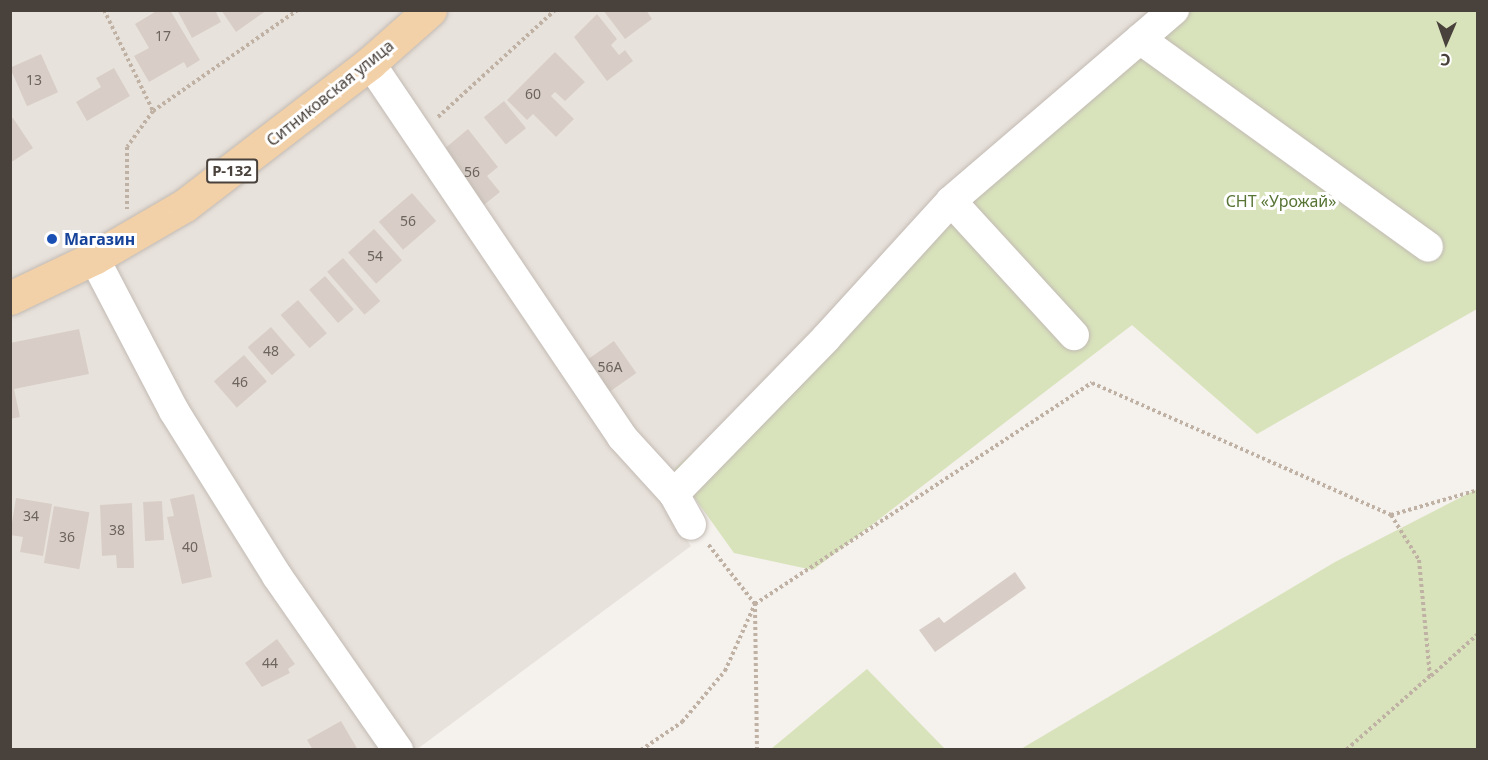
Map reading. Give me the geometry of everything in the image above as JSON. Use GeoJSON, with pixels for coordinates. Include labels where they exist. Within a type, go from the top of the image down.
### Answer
{"type":"FeatureCollection","features":[{"type":"Feature","properties":{"kind":"main road","name":"Ситниковская улица"},"geometry":{"type":"LineString","coordinates":[[10,298],[130,238],[224,178],[370,63],[430,10]]}},
{"type":"Feature","properties":{"kind":"lane"},"geometry":{"type":"LineString","coordinates":[[674,494],[826,338],[951,201],[1174,10]]}},
{"type":"Feature","properties":{"kind":"lane"},"geometry":{"type":"LineString","coordinates":[[1140,39],[1428,247]]}},
{"type":"Feature","properties":{"kind":"lane"},"geometry":{"type":"LineString","coordinates":[[370,63],[417,136],[622,437],[674,494],[691,525]]}},
{"type":"Feature","properties":{"kind":"lane"},"geometry":{"type":"LineString","coordinates":[[951,201],[1074,335]]}},
{"type":"Feature","properties":{"kind":"lane"},"geometry":{"type":"LineString","coordinates":[[94,258],[174,411],[276,576],[398,750]]}},
{"type":"Feature","properties":{"kind":"path"},"geometry":{"type":"LineString","coordinates":[[104,10],[153,111]]}},
{"type":"Feature","properties":{"kind":"path"},"geometry":{"type":"LineString","coordinates":[[130,238],[125,187],[127,147],[153,111],[298,10]]}},
{"type":"Feature","properties":{"kind":"path"},"geometry":{"type":"LineString","coordinates":[[417,136],[555,10]]}},
{"type":"Feature","properties":{"kind":"path"},"geometry":{"type":"LineString","coordinates":[[641,750],[682,722],[726,671],[755,604],[1092,383],[1391,515],[1419,560],[1430,676]]}},
{"type":"Feature","properties":{"kind":"path"},"geometry":{"type":"LineString","coordinates":[[1391,515],[1478,490]]}},
{"type":"Feature","properties":{"kind":"path"},"geometry":{"type":"LineString","coordinates":[[691,525],[755,604],[757,750]]}},
{"type":"Feature","properties":{"kind":"path"},"geometry":{"type":"LineString","coordinates":[[1346,750],[1478,634]]}},
{"type":"Feature","properties":{"kind":"shaded area"},"geometry":{"type":"Polygon","coordinates":[[[10,11],[1174,11],[826,338],[652,488],[691,546],[416,750],[11,749],[10,11]]]}},
{"type":"Feature","properties":{"kind":"green space","name":"СНТ «Урожай»"},"geometry":{"type":"Polygon","coordinates":[[[1174,11],[1477,11],[1477,309],[1257,434],[1132,325],[813,570],[734,553],[674,469],[826,338],[1174,11]]]}},
{"type":"Feature","properties":{"kind":"green space"},"geometry":{"type":"Polygon","coordinates":[[[1477,489],[1477,749],[1021,749],[1335,562],[1477,489]]]}},
{"type":"Feature","properties":{"kind":"green space"},"geometry":{"type":"Polygon","coordinates":[[[867,669],[945,749],[771,749],[867,669]]]}},
{"type":"Feature","properties":{"kind":"building"},"geometry":{"type":"Polygon","coordinates":[[[158,10],[170,10],[200,60],[187,68],[184,62],[149,82],[134,56],[149,48],[135,24],[158,10]]]}},
{"type":"Feature","properties":{"kind":"building"},"geometry":{"type":"Polygon","coordinates":[[[177,10],[215,10],[221,22],[192,38],[177,10]]]}},
{"type":"Feature","properties":{"kind":"building"},"geometry":{"type":"Polygon","coordinates":[[[221,10],[267,10],[236,32],[221,10]]]}},
{"type":"Feature","properties":{"kind":"building"},"geometry":{"type":"Polygon","coordinates":[[[603,10],[646,10],[652,19],[625,39],[603,10]]]}},
{"type":"Feature","properties":{"kind":"building"},"geometry":{"type":"Polygon","coordinates":[[[597,14],[617,39],[611,45],[619,55],[625,50],[633,61],[607,81],[574,37],[597,14]]]}},
{"type":"Feature","properties":{"kind":"building"},"geometry":{"type":"Polygon","coordinates":[[[555,52],[585,82],[565,101],[555,92],[551,96],[574,119],[556,137],[533,114],[527,120],[507,100],[555,52]]]}},
{"type":"Feature","properties":{"kind":"building"},"geometry":{"type":"Polygon","coordinates":[[[41,54],[58,92],[27,106],[10,68],[41,54]]]}},
{"type":"Feature","properties":{"kind":"building"},"geometry":{"type":"Polygon","coordinates":[[[114,68],[130,96],[87,121],[76,102],[101,87],[96,78],[114,68]]]}},
{"type":"Feature","properties":{"kind":"building"},"geometry":{"type":"Polygon","coordinates":[[[504,101],[526,128],[506,145],[484,117],[504,101]]]}},
{"type":"Feature","properties":{"kind":"building"},"geometry":{"type":"Polygon","coordinates":[[[13,118],[33,148],[10,163],[10,119],[13,118]]]}},
{"type":"Feature","properties":{"kind":"building"},"geometry":{"type":"Polygon","coordinates":[[[468,129],[498,167],[487,176],[500,192],[480,208],[437,155],[468,129]]]}},
{"type":"Feature","properties":{"kind":"building"},"geometry":{"type":"Polygon","coordinates":[[[412,193],[436,221],[403,250],[379,222],[412,193]]]}},
{"type":"Feature","properties":{"kind":"building"},"geometry":{"type":"Polygon","coordinates":[[[374,229],[402,260],[376,284],[348,252],[374,229]]]}},
{"type":"Feature","properties":{"kind":"building"},"geometry":{"type":"Polygon","coordinates":[[[343,258],[380,301],[365,315],[327,272],[343,258]]]}},
{"type":"Feature","properties":{"kind":"building"},"geometry":{"type":"Polygon","coordinates":[[[325,276],[354,309],[338,323],[309,290],[325,276]]]}},
{"type":"Feature","properties":{"kind":"building"},"geometry":{"type":"Polygon","coordinates":[[[298,300],[327,333],[310,348],[281,315],[298,300]]]}},
{"type":"Feature","properties":{"kind":"building"},"geometry":{"type":"Polygon","coordinates":[[[271,327],[295,355],[272,375],[248,347],[271,327]]]}},
{"type":"Feature","properties":{"kind":"building"},"geometry":{"type":"Polygon","coordinates":[[[79,329],[89,374],[14,389],[20,417],[10,419],[10,343],[79,329]]]}},
{"type":"Feature","properties":{"kind":"building"},"geometry":{"type":"Polygon","coordinates":[[[614,341],[636,373],[606,394],[584,362],[614,341]]]}},
{"type":"Feature","properties":{"kind":"building"},"geometry":{"type":"Polygon","coordinates":[[[244,355],[267,381],[237,408],[214,381],[244,355]]]}},
{"type":"Feature","properties":{"kind":"building"},"geometry":{"type":"Polygon","coordinates":[[[194,494],[212,577],[182,584],[167,517],[174,516],[170,499],[194,494]]]}},
{"type":"Feature","properties":{"kind":"building"},"geometry":{"type":"Polygon","coordinates":[[[16,498],[52,504],[43,556],[20,552],[23,537],[10,535],[16,498]]]}},
{"type":"Feature","properties":{"kind":"building"},"geometry":{"type":"Polygon","coordinates":[[[162,501],[164,540],[145,541],[143,502],[162,501]]]}},
{"type":"Feature","properties":{"kind":"building"},"geometry":{"type":"Polygon","coordinates":[[[132,503],[134,568],[117,568],[116,555],[102,556],[100,505],[132,503]]]}},
{"type":"Feature","properties":{"kind":"building"},"geometry":{"type":"Polygon","coordinates":[[[54,506],[89,512],[79,569],[44,563],[54,506]]]}},
{"type":"Feature","properties":{"kind":"building"},"geometry":{"type":"Polygon","coordinates":[[[1015,572],[1026,588],[935,652],[919,630],[939,617],[944,623],[1015,572]]]}},
{"type":"Feature","properties":{"kind":"building"},"geometry":{"type":"Polygon","coordinates":[[[277,639],[295,664],[288,669],[290,673],[262,687],[245,663],[277,639]]]}},
{"type":"Feature","properties":{"kind":"building"},"geometry":{"type":"Polygon","coordinates":[[[341,721],[358,750],[313,750],[307,740],[341,721]]]}},
{"type":"Feature","properties":{"kind":"place","name":"Магазин"},"geometry":{"type":"Point","coordinates":[52,239]}}]}
